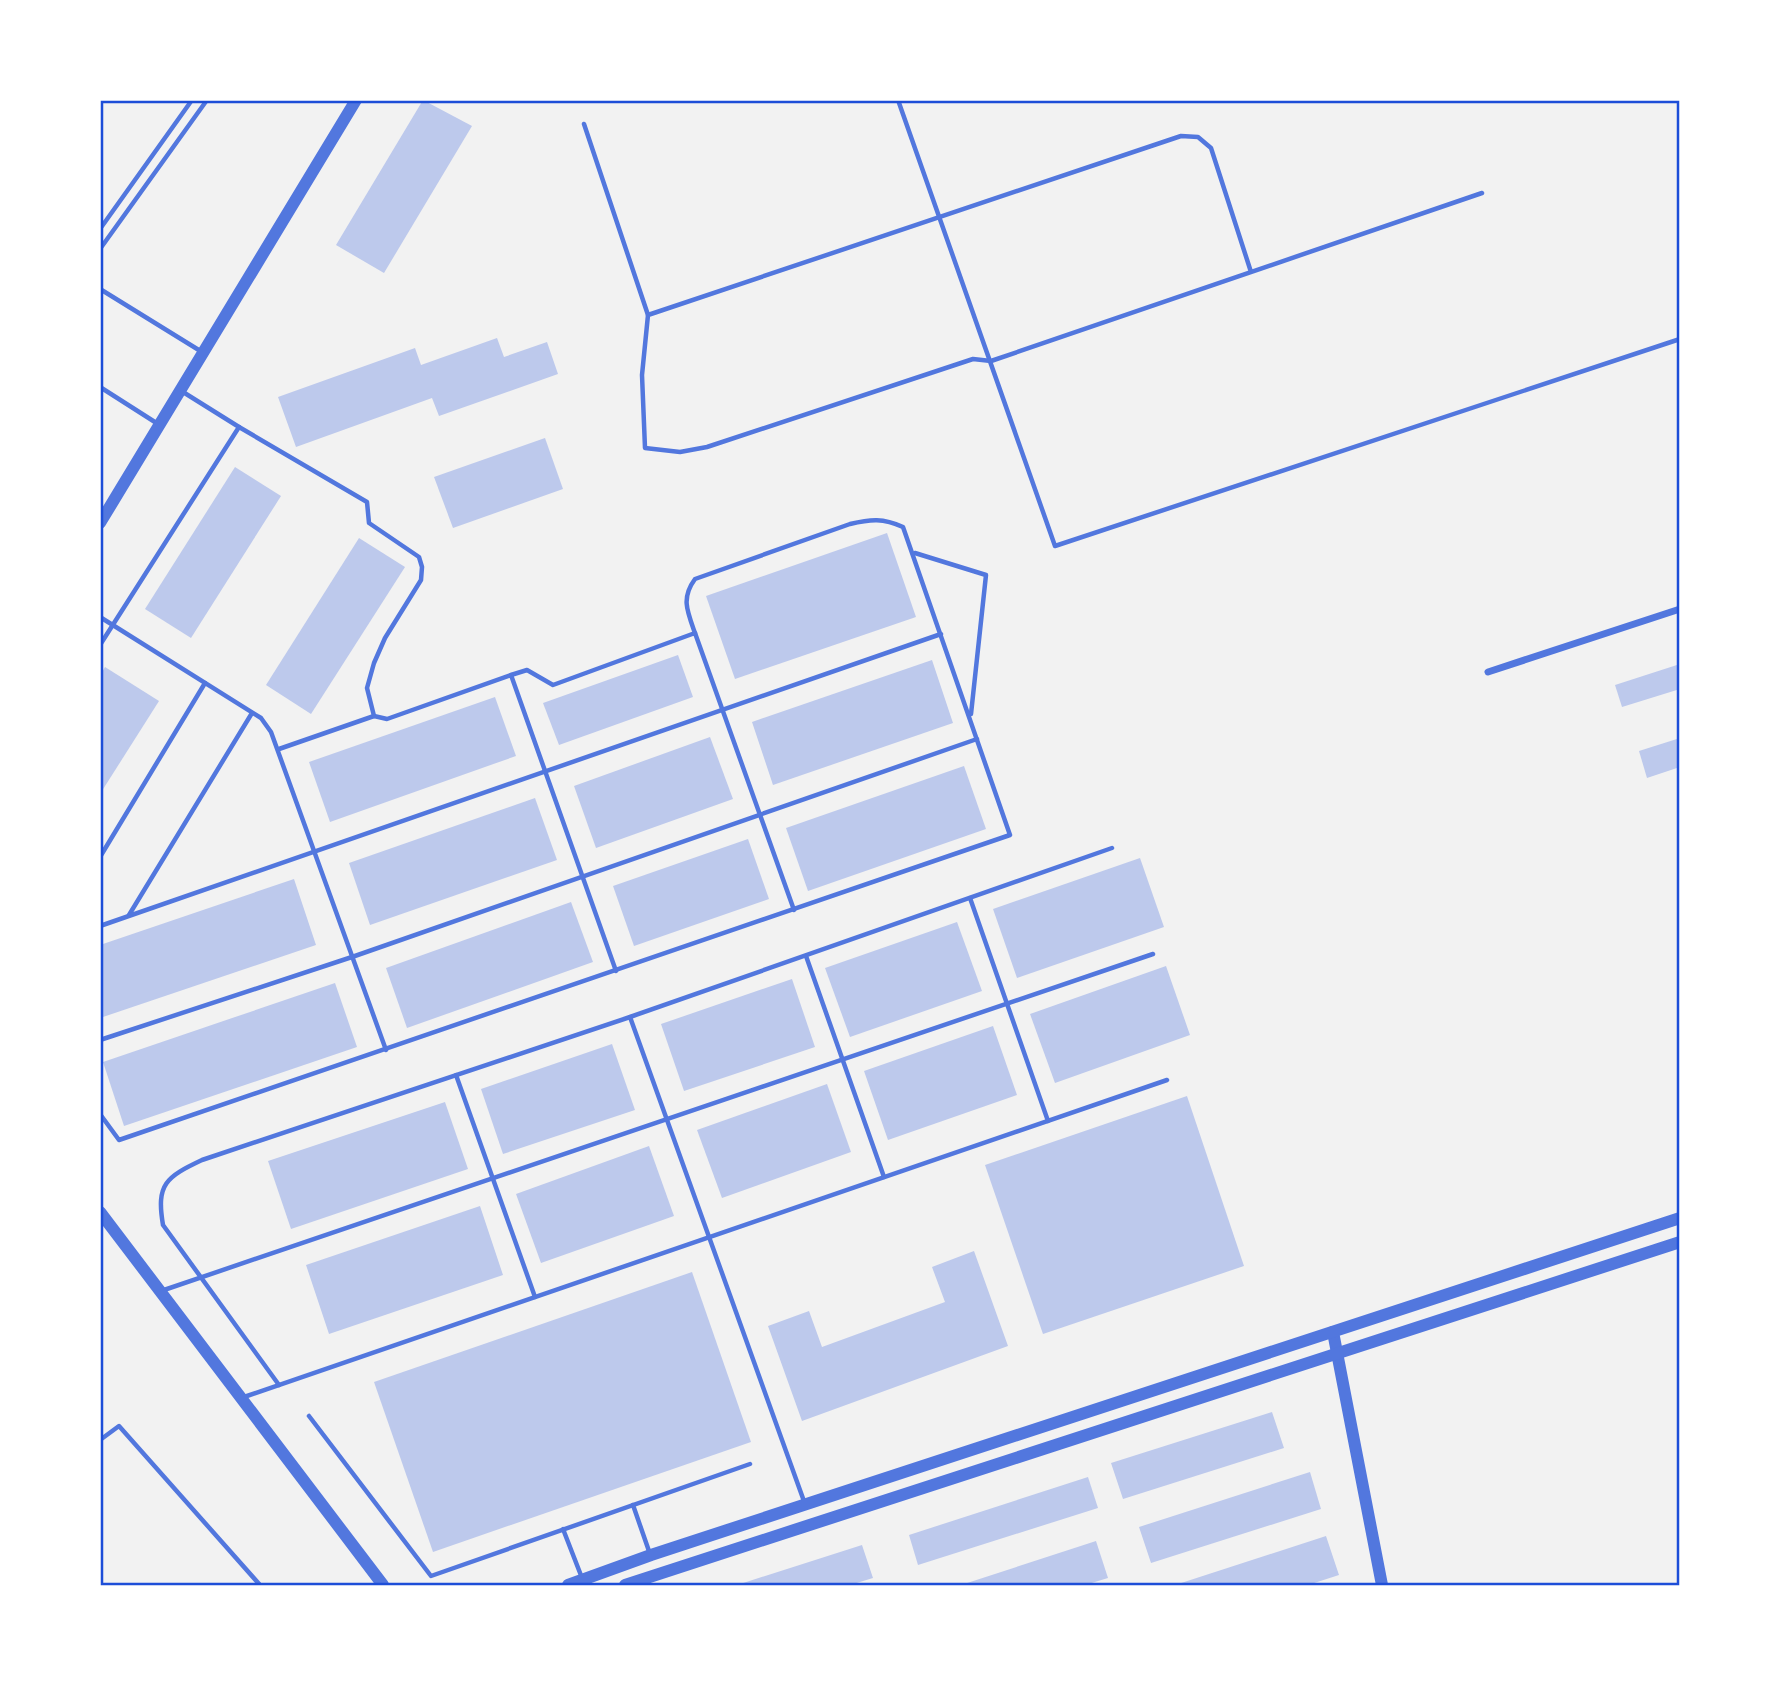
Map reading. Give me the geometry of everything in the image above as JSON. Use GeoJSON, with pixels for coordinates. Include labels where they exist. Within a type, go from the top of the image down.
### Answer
{"type":"FeatureCollection","features":[{"type":"Feature","properties":{"kind":"street"},"geometry":{"type":"LineString","coordinates":[[100,523],[356,100]]}},
{"type":"Feature","properties":{"kind":"street"},"geometry":{"type":"LineString","coordinates":[[1488,672],[1680,609]]}},
{"type":"Feature","properties":{"kind":"street"},"geometry":{"type":"LineString","coordinates":[[100,1212],[383,1585]]}},
{"type":"Feature","properties":{"kind":"street"},"geometry":{"type":"LineString","coordinates":[[568,1585],[650,1555],[1680,1218]]}},
{"type":"Feature","properties":{"kind":"street"},"geometry":{"type":"LineString","coordinates":[[625,1585],[1680,1242]]}},
{"type":"Feature","properties":{"kind":"street"},"geometry":{"type":"LineString","coordinates":[[1333,1332],[1382,1585]]}},
{"type":"Feature","properties":{"kind":"lane"},"geometry":{"type":"LineString","coordinates":[[100,229],[192,100]]}},
{"type":"Feature","properties":{"kind":"lane"},"geometry":{"type":"LineString","coordinates":[[100,249],[207,100]]}},
{"type":"Feature","properties":{"kind":"lane"},"geometry":{"type":"LineString","coordinates":[[898,100],[1055,546],[1680,339]]}},
{"type":"Feature","properties":{"kind":"lane"},"geometry":{"type":"LineString","coordinates":[[584,124],[648,315],[642,375],[645,448],[680,453],[707,447],[973,359],[991,361],[1482,193]]}},
{"type":"Feature","properties":{"kind":"lane"},"geometry":{"type":"LineString","coordinates":[[648,315],[1181,136],[1198,137],[1211,148],[1251,272]]}},
{"type":"Feature","properties":{"kind":"lane"},"geometry":{"type":"LineString","coordinates":[[100,289],[203,352]]}},
{"type":"Feature","properties":{"kind":"lane"},"geometry":{"type":"LineString","coordinates":[[100,387],[159,424]]}},
{"type":"Feature","properties":{"kind":"lane"},"geometry":{"type":"LineString","coordinates":[[180,390],[367,502],[369,523],[419,557],[421,580],[374,663],[368,688],[374,716]]}},
{"type":"Feature","properties":{"kind":"lane"},"geometry":{"type":"LineString","coordinates":[[100,645],[239,427]]}},
{"type":"Feature","properties":{"kind":"lane"},"geometry":{"type":"LineString","coordinates":[[100,1114],[119,1140],[386,1050],[794,910],[1010,835],[914,553],[903,527],[886,520],[871,519],[695,579],[687,590],[685,604],[794,910]]}},
{"type":"Feature","properties":{"kind":"lane"},"geometry":{"type":"LineString","coordinates":[[914,553],[986,575],[970,719]]}},
{"type":"Feature","properties":{"kind":"lane"},"geometry":{"type":"LineString","coordinates":[[100,617],[261,718],[279,749],[386,1050]]}},
{"type":"Feature","properties":{"kind":"lane"},"geometry":{"type":"LineString","coordinates":[[279,749],[374,716],[387,719],[527,670],[553,685],[695,633]]}},
{"type":"Feature","properties":{"kind":"lane"},"geometry":{"type":"LineString","coordinates":[[100,926],[941,634]]}},
{"type":"Feature","properties":{"kind":"lane"},"geometry":{"type":"LineString","coordinates":[[511,675],[616,971]]}},
{"type":"Feature","properties":{"kind":"lane"},"geometry":{"type":"LineString","coordinates":[[100,857],[205,683]]}},
{"type":"Feature","properties":{"kind":"lane"},"geometry":{"type":"LineString","coordinates":[[128,917],[252,713]]}},
{"type":"Feature","properties":{"kind":"lane"},"geometry":{"type":"LineString","coordinates":[[100,1040],[352,957],[977,739]]}},
{"type":"Feature","properties":{"kind":"lane"},"geometry":{"type":"LineString","coordinates":[[279,1384],[163,1226],[160,1206],[163,1185],[178,1171],[202,1160],[630,1017],[1112,848]]}},
{"type":"Feature","properties":{"kind":"lane"},"geometry":{"type":"LineString","coordinates":[[970,898],[1048,1121]]}},
{"type":"Feature","properties":{"kind":"lane"},"geometry":{"type":"LineString","coordinates":[[160,1292],[1153,954]]}},
{"type":"Feature","properties":{"kind":"lane"},"geometry":{"type":"LineString","coordinates":[[806,956],[884,1177]]}},
{"type":"Feature","properties":{"kind":"lane"},"geometry":{"type":"LineString","coordinates":[[630,1017],[707,1238],[805,1504]]}},
{"type":"Feature","properties":{"kind":"lane"},"geometry":{"type":"LineString","coordinates":[[456,1075],[536,1297]]}},
{"type":"Feature","properties":{"kind":"lane"},"geometry":{"type":"LineString","coordinates":[[241,1398],[1167,1080]]}},
{"type":"Feature","properties":{"kind":"lane"},"geometry":{"type":"LineString","coordinates":[[309,1416],[431,1576],[750,1464]]}},
{"type":"Feature","properties":{"kind":"lane"},"geometry":{"type":"LineString","coordinates":[[100,1440],[119,1426],[260,1585]]}},
{"type":"Feature","properties":{"kind":"lane"},"geometry":{"type":"LineString","coordinates":[[633,1505],[650,1555]]}},
{"type":"Feature","properties":{"kind":"lane"},"geometry":{"type":"LineString","coordinates":[[563,1530],[582,1579]]}},
{"type":"Feature","properties":{"kind":"building"},"geometry":{"type":"Polygon","coordinates":[[[423,100],[472,126],[384,273],[336,245],[423,100]]]}},
{"type":"Feature","properties":{"kind":"building"},"geometry":{"type":"Polygon","coordinates":[[[497,338],[504,357],[547,342],[558,374],[439,416],[432,398],[296,447],[278,397],[415,348],[421,365],[497,338]]]}},
{"type":"Feature","properties":{"kind":"building"},"geometry":{"type":"Polygon","coordinates":[[[545,438],[563,489],[453,528],[434,477],[545,438]]]}},
{"type":"Feature","properties":{"kind":"building"},"geometry":{"type":"Polygon","coordinates":[[[235,467],[281,496],[191,638],[145,609],[235,467]]]}},
{"type":"Feature","properties":{"kind":"building"},"geometry":{"type":"Polygon","coordinates":[[[887,533],[916,617],[735,679],[706,596],[887,533]]]}},
{"type":"Feature","properties":{"kind":"building"},"geometry":{"type":"Polygon","coordinates":[[[359,538],[405,567],[311,714],[266,685],[359,538]]]}},
{"type":"Feature","properties":{"kind":"building"},"geometry":{"type":"Polygon","coordinates":[[[678,655],[693,697],[559,745],[543,703],[678,655]]]}},
{"type":"Feature","properties":{"kind":"building"},"geometry":{"type":"Polygon","coordinates":[[[932,660],[953,723],[773,785],[752,722],[932,660]]]}},
{"type":"Feature","properties":{"kind":"building"},"geometry":{"type":"Polygon","coordinates":[[[1680,664],[1680,689],[1622,707],[1615,685],[1680,664]]]}},
{"type":"Feature","properties":{"kind":"building"},"geometry":{"type":"Polygon","coordinates":[[[105,667],[159,701],[100,794],[100,676],[105,667]]]}},
{"type":"Feature","properties":{"kind":"building"},"geometry":{"type":"Polygon","coordinates":[[[495,697],[516,756],[330,822],[309,762],[495,697]]]}},
{"type":"Feature","properties":{"kind":"building"},"geometry":{"type":"Polygon","coordinates":[[[710,737],[733,799],[596,848],[574,786],[710,737]]]}},
{"type":"Feature","properties":{"kind":"building"},"geometry":{"type":"Polygon","coordinates":[[[1680,738],[1680,767],[1647,778],[1639,751],[1680,738]]]}},
{"type":"Feature","properties":{"kind":"building"},"geometry":{"type":"Polygon","coordinates":[[[964,766],[986,829],[808,891],[786,828],[964,766]]]}},
{"type":"Feature","properties":{"kind":"building"},"geometry":{"type":"Polygon","coordinates":[[[535,798],[557,860],[370,925],[349,863],[535,798]]]}},
{"type":"Feature","properties":{"kind":"building"},"geometry":{"type":"Polygon","coordinates":[[[748,839],[769,899],[634,946],[613,886],[748,839]]]}},
{"type":"Feature","properties":{"kind":"building"},"geometry":{"type":"Polygon","coordinates":[[[1140,858],[1164,927],[1017,978],[993,909],[1140,858]]]}},
{"type":"Feature","properties":{"kind":"building"},"geometry":{"type":"Polygon","coordinates":[[[294,879],[316,945],[100,1018],[100,945],[294,879]]]}},
{"type":"Feature","properties":{"kind":"building"},"geometry":{"type":"Polygon","coordinates":[[[571,902],[593,962],[407,1028],[386,968],[571,902]]]}},
{"type":"Feature","properties":{"kind":"building"},"geometry":{"type":"Polygon","coordinates":[[[957,922],[982,991],[850,1037],[825,968],[957,922]]]}},
{"type":"Feature","properties":{"kind":"building"},"geometry":{"type":"Polygon","coordinates":[[[1166,966],[1190,1035],[1055,1083],[1030,1014],[1166,966]]]}},
{"type":"Feature","properties":{"kind":"building"},"geometry":{"type":"Polygon","coordinates":[[[792,979],[815,1047],[684,1091],[661,1024],[792,979]]]}},
{"type":"Feature","properties":{"kind":"building"},"geometry":{"type":"Polygon","coordinates":[[[335,983],[357,1047],[124,1126],[103,1062],[335,983]]]}},
{"type":"Feature","properties":{"kind":"building"},"geometry":{"type":"Polygon","coordinates":[[[993,1026],[1017,1095],[888,1140],[864,1071],[993,1026]]]}},
{"type":"Feature","properties":{"kind":"building"},"geometry":{"type":"Polygon","coordinates":[[[612,1044],[635,1110],[503,1154],[481,1089],[612,1044]]]}},
{"type":"Feature","properties":{"kind":"building"},"geometry":{"type":"Polygon","coordinates":[[[827,1084],[851,1152],[722,1198],[697,1130],[827,1084]]]}},
{"type":"Feature","properties":{"kind":"building"},"geometry":{"type":"Polygon","coordinates":[[[1187,1096],[1244,1266],[1043,1334],[985,1165],[1187,1096]]]}},
{"type":"Feature","properties":{"kind":"building"},"geometry":{"type":"Polygon","coordinates":[[[445,1102],[468,1169],[291,1229],[268,1161],[445,1102]]]}},
{"type":"Feature","properties":{"kind":"building"},"geometry":{"type":"Polygon","coordinates":[[[649,1146],[674,1216],[541,1263],[516,1194],[649,1146]]]}},
{"type":"Feature","properties":{"kind":"building"},"geometry":{"type":"Polygon","coordinates":[[[480,1206],[503,1275],[329,1334],[306,1265],[480,1206]]]}},
{"type":"Feature","properties":{"kind":"building"},"geometry":{"type":"Polygon","coordinates":[[[974,1251],[1008,1346],[802,1421],[768,1326],[809,1311],[822,1347],[945,1302],[932,1267],[974,1251]]]}},
{"type":"Feature","properties":{"kind":"building"},"geometry":{"type":"Polygon","coordinates":[[[692,1272],[751,1442],[433,1552],[374,1382],[692,1272]]]}},
{"type":"Feature","properties":{"kind":"building"},"geometry":{"type":"Polygon","coordinates":[[[1272,1412],[1284,1448],[1123,1499],[1111,1463],[1272,1412]]]}},
{"type":"Feature","properties":{"kind":"building"},"geometry":{"type":"Polygon","coordinates":[[[1310,1472],[1321,1509],[1151,1563],[1139,1527],[1310,1472]]]}},
{"type":"Feature","properties":{"kind":"building"},"geometry":{"type":"Polygon","coordinates":[[[1088,1477],[1098,1508],[918,1565],[909,1535],[1088,1477]]]}},
{"type":"Feature","properties":{"kind":"building"},"geometry":{"type":"Polygon","coordinates":[[[1326,1536],[1339,1575],[1308,1585],[1175,1585],[1326,1536]]]}},
{"type":"Feature","properties":{"kind":"building"},"geometry":{"type":"Polygon","coordinates":[[[1096,1541],[1108,1578],[1085,1585],[961,1585],[1096,1541]]]}},
{"type":"Feature","properties":{"kind":"building"},"geometry":{"type":"Polygon","coordinates":[[[862,1545],[873,1578],[850,1585],[737,1585],[862,1545]]]}}]}
